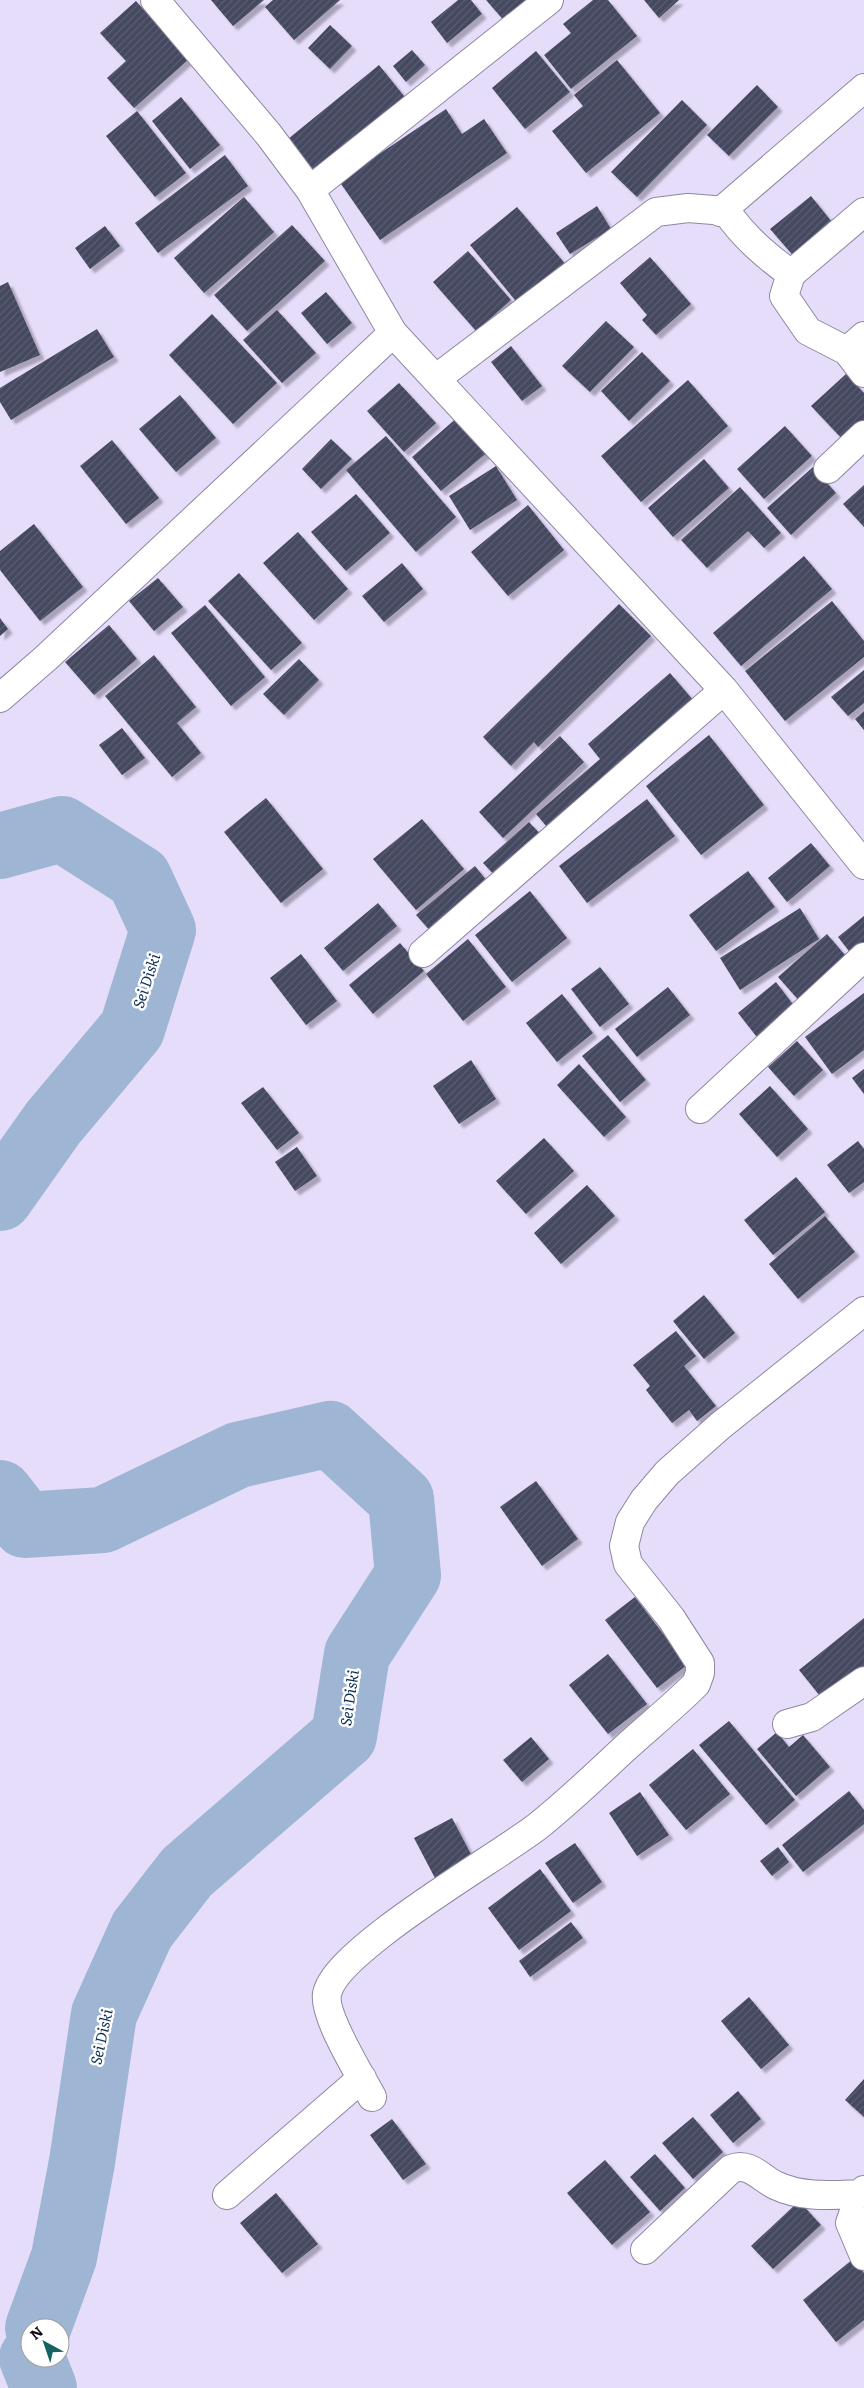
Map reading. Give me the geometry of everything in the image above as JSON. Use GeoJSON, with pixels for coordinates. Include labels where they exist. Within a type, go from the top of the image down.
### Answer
{"type":"FeatureCollection","features":[{"type":"Feature","properties":{"kind":"street"},"geometry":{"type":"LineString","coordinates":[[155,0],[269,135],[310,190],[393,333],[437,378],[589,546],[724,690],[864,866]]}},
{"type":"Feature","properties":{"kind":"street"},"geometry":{"type":"LineString","coordinates":[[310,190],[549,0]]}},
{"type":"Feature","properties":{"kind":"street"},"geometry":{"type":"LineString","coordinates":[[720,212],[864,88]]}},
{"type":"Feature","properties":{"kind":"street"},"geometry":{"type":"LineString","coordinates":[[437,378],[656,212],[688,208],[726,211],[740,232],[757,249],[791,274]]}},
{"type":"Feature","properties":{"kind":"street"},"geometry":{"type":"LineString","coordinates":[[864,212],[791,274],[784,296],[808,331],[855,344],[864,374]]}},
{"type":"Feature","properties":{"kind":"street"},"geometry":{"type":"LineString","coordinates":[[0,698],[46,658],[393,333]]}},
{"type":"Feature","properties":{"kind":"street"},"geometry":{"type":"LineString","coordinates":[[828,470],[864,435]]}},
{"type":"Feature","properties":{"kind":"street"},"geometry":{"type":"LineString","coordinates":[[423,953],[724,690]]}},
{"type":"Feature","properties":{"kind":"street"},"geometry":{"type":"LineString","coordinates":[[700,1109],[864,957]]}},
{"type":"Feature","properties":{"kind":"street"},"geometry":{"type":"LineString","coordinates":[[227,2195],[367,2087],[341,2039],[328,2010],[326,1995],[332,1978],[356,1955],[410,1913],[543,1822],[696,1684],[700,1672],[700,1663],[671,1618],[628,1564],[624,1546],[630,1522],[667,1473],[720,1426],[864,1311]]}},
{"type":"Feature","properties":{"kind":"street"},"geometry":{"type":"LineString","coordinates":[[787,1724],[812,1717],[864,1681]]}},
{"type":"Feature","properties":{"kind":"street"},"geometry":{"type":"LineString","coordinates":[[645,2250],[731,2169],[738,2166],[746,2167],[776,2186],[816,2196],[862,2192],[850,2223],[864,2256]]}},
{"type":"Feature","properties":{"kind":"building"},"geometry":{"type":"Polygon","coordinates":[[[211,0],[264,0],[233,26],[211,0]]]}},
{"type":"Feature","properties":{"kind":"building"},"geometry":{"type":"Polygon","coordinates":[[[273,0],[340,0],[294,40],[265,7],[273,0]]]}},
{"type":"Feature","properties":{"kind":"building"},"geometry":{"type":"Polygon","coordinates":[[[458,0],[471,0],[482,14],[447,43],[431,22],[458,0]]]}},
{"type":"Feature","properties":{"kind":"building"},"geometry":{"type":"Polygon","coordinates":[[[486,0],[534,0],[507,24],[486,0]]]}},
{"type":"Feature","properties":{"kind":"building"},"geometry":{"type":"Polygon","coordinates":[[[593,0],[608,0],[637,36],[571,89],[544,55],[571,33],[563,24],[593,0]]]}},
{"type":"Feature","properties":{"kind":"building"},"geometry":{"type":"Polygon","coordinates":[[[644,0],[679,0],[659,18],[644,0]]]}},
{"type":"Feature","properties":{"kind":"building"},"geometry":{"type":"Polygon","coordinates":[[[136,1],[188,60],[134,108],[107,78],[126,61],[100,33],[136,1]]]}},
{"type":"Feature","properties":{"kind":"building"},"geometry":{"type":"Polygon","coordinates":[[[330,25],[352,46],[330,69],[308,48],[330,25]]]}},
{"type":"Feature","properties":{"kind":"building"},"geometry":{"type":"Polygon","coordinates":[[[412,50],[425,65],[406,82],[393,66],[412,50]]]}},
{"type":"Feature","properties":{"kind":"building"},"geometry":{"type":"Polygon","coordinates":[[[536,51],[570,92],[525,129],[492,88],[536,51]]]}},
{"type":"Feature","properties":{"kind":"building"},"geometry":{"type":"Polygon","coordinates":[[[617,60],[660,113],[586,173],[552,131],[583,106],[574,95],[617,60]]]}},
{"type":"Feature","properties":{"kind":"building"},"geometry":{"type":"Polygon","coordinates":[[[379,65],[408,101],[316,174],[288,139],[379,65]]]}},
{"type":"Feature","properties":{"kind":"building"},"geometry":{"type":"Polygon","coordinates":[[[757,85],[778,107],[729,156],[707,135],[757,85]]]}},
{"type":"Feature","properties":{"kind":"building"},"geometry":{"type":"Polygon","coordinates":[[[181,97],[220,145],[190,169],[152,121],[181,97]]]}},
{"type":"Feature","properties":{"kind":"building"},"geometry":{"type":"Polygon","coordinates":[[[682,100],[707,125],[637,197],[611,172],[682,100]]]}},
{"type":"Feature","properties":{"kind":"building"},"geometry":{"type":"Polygon","coordinates":[[[446,109],[462,134],[484,119],[507,153],[380,240],[339,181],[446,109]]]}},
{"type":"Feature","properties":{"kind":"building"},"geometry":{"type":"Polygon","coordinates":[[[137,111],[186,173],[155,197],[106,136],[137,111]]]}},
{"type":"Feature","properties":{"kind":"building"},"geometry":{"type":"Polygon","coordinates":[[[225,155],[248,186],[158,253],[135,223],[225,155]]]}},
{"type":"Feature","properties":{"kind":"building"},"geometry":{"type":"Polygon","coordinates":[[[811,196],[836,227],[797,260],[770,229],[811,196]]]}},
{"type":"Feature","properties":{"kind":"building"},"geometry":{"type":"Polygon","coordinates":[[[244,197],[274,232],[204,293],[174,258],[244,197]]]}},
{"type":"Feature","properties":{"kind":"building"},"geometry":{"type":"Polygon","coordinates":[[[597,206],[611,229],[570,254],[556,233],[597,206]]]}},
{"type":"Feature","properties":{"kind":"building"},"geometry":{"type":"Polygon","coordinates":[[[517,207],[567,266],[519,305],[470,245],[517,207]]]}},
{"type":"Feature","properties":{"kind":"building"},"geometry":{"type":"Polygon","coordinates":[[[292,225],[325,261],[247,331],[214,295],[292,225]]]}},
{"type":"Feature","properties":{"kind":"building"},"geometry":{"type":"Polygon","coordinates":[[[105,226],[120,246],[90,269],[75,248],[105,226]]]}},
{"type":"Feature","properties":{"kind":"building"},"geometry":{"type":"Polygon","coordinates":[[[468,251],[511,300],[476,331],[433,282],[468,251]]]}},
{"type":"Feature","properties":{"kind":"building"},"geometry":{"type":"Polygon","coordinates":[[[650,257],[691,304],[656,335],[642,320],[647,315],[620,283],[650,257]]]}},
{"type":"Feature","properties":{"kind":"building"},"geometry":{"type":"Polygon","coordinates":[[[8,282],[40,355],[0,372],[0,286],[8,282]]]}},
{"type":"Feature","properties":{"kind":"building"},"geometry":{"type":"Polygon","coordinates":[[[326,292],[352,323],[327,344],[301,313],[326,292]]]}},
{"type":"Feature","properties":{"kind":"building"},"geometry":{"type":"Polygon","coordinates":[[[277,310],[316,353],[282,383],[243,340],[277,310]]]}},
{"type":"Feature","properties":{"kind":"building"},"geometry":{"type":"Polygon","coordinates":[[[212,314],[277,383],[233,424],[169,355],[212,314]]]}},
{"type":"Feature","properties":{"kind":"building"},"geometry":{"type":"Polygon","coordinates":[[[606,321],[634,347],[590,392],[562,366],[606,321]]]}},
{"type":"Feature","properties":{"kind":"building"},"geometry":{"type":"Polygon","coordinates":[[[97,329],[114,357],[11,420],[0,402],[0,388],[97,329]]]}},
{"type":"Feature","properties":{"kind":"building"},"geometry":{"type":"Polygon","coordinates":[[[511,346],[542,386],[522,401],[491,362],[511,346]]]}},
{"type":"Feature","properties":{"kind":"building"},"geometry":{"type":"Polygon","coordinates":[[[642,352],[670,381],[629,421],[601,391],[642,352]]]}},
{"type":"Feature","properties":{"kind":"building"},"geometry":{"type":"Polygon","coordinates":[[[846,374],[864,393],[864,427],[846,443],[811,406],[846,374]]]}},
{"type":"Feature","properties":{"kind":"building"},"geometry":{"type":"Polygon","coordinates":[[[688,380],[728,426],[641,502],[601,456],[688,380]]]}},
{"type":"Feature","properties":{"kind":"building"},"geometry":{"type":"Polygon","coordinates":[[[399,383],[436,423],[404,452],[367,411],[399,383]]]}},
{"type":"Feature","properties":{"kind":"building"},"geometry":{"type":"Polygon","coordinates":[[[180,395],[216,438],[176,472],[139,429],[180,395]]]}},
{"type":"Feature","properties":{"kind":"building"},"geometry":{"type":"Polygon","coordinates":[[[459,416],[489,451],[441,491],[412,457],[459,416]]]}},
{"type":"Feature","properties":{"kind":"building"},"geometry":{"type":"Polygon","coordinates":[[[785,426],[812,456],[764,499],[737,469],[785,426]]]}},
{"type":"Feature","properties":{"kind":"building"},"geometry":{"type":"Polygon","coordinates":[[[386,436],[456,517],[416,552],[346,470],[386,436]]]}},
{"type":"Feature","properties":{"kind":"building"},"geometry":{"type":"Polygon","coordinates":[[[331,439],[352,459],[321,489],[302,469],[331,439]]]}},
{"type":"Feature","properties":{"kind":"building"},"geometry":{"type":"Polygon","coordinates":[[[112,440],[159,498],[126,524],[80,466],[112,440]]]}},
{"type":"Feature","properties":{"kind":"building"},"geometry":{"type":"Polygon","coordinates":[[[704,459],[729,488],[673,537],[648,508],[704,459]]]}},
{"type":"Feature","properties":{"kind":"building"},"geometry":{"type":"Polygon","coordinates":[[[496,466],[517,500],[470,530],[449,496],[496,466]]]}},
{"type":"Feature","properties":{"kind":"building"},"geometry":{"type":"Polygon","coordinates":[[[813,467],[836,493],[791,535],[767,508],[813,467]]]}},
{"type":"Feature","properties":{"kind":"building"},"geometry":{"type":"Polygon","coordinates":[[[864,485],[864,527],[843,504],[864,485]]]}},
{"type":"Feature","properties":{"kind":"building"},"geometry":{"type":"Polygon","coordinates":[[[740,487],[781,533],[764,548],[748,531],[707,568],[681,540],[740,487]]]}},
{"type":"Feature","properties":{"kind":"building"},"geometry":{"type":"Polygon","coordinates":[[[356,494],[390,533],[346,571],[311,532],[356,494]]]}},
{"type":"Feature","properties":{"kind":"building"},"geometry":{"type":"Polygon","coordinates":[[[528,505],[564,550],[508,596],[471,552],[528,505]]]}},
{"type":"Feature","properties":{"kind":"building"},"geometry":{"type":"Polygon","coordinates":[[[34,524],[83,587],[40,621],[0,570],[0,551],[34,524]]]}},
{"type":"Feature","properties":{"kind":"building"},"geometry":{"type":"Polygon","coordinates":[[[298,532],[348,589],[314,620],[263,563],[298,532]]]}},
{"type":"Feature","properties":{"kind":"building"},"geometry":{"type":"Polygon","coordinates":[[[804,556],[832,589],[741,666],[713,633],[804,556]]]}},
{"type":"Feature","properties":{"kind":"building"},"geometry":{"type":"Polygon","coordinates":[[[402,563],[423,589],[384,622],[362,596],[402,563]]]}},
{"type":"Feature","properties":{"kind":"building"},"geometry":{"type":"Polygon","coordinates":[[[239,573],[302,643],[271,670],[208,601],[239,573]]]}},
{"type":"Feature","properties":{"kind":"building"},"geometry":{"type":"Polygon","coordinates":[[[158,578],[183,607],[154,631],[129,601],[158,578]]]}},
{"type":"Feature","properties":{"kind":"building"},"geometry":{"type":"Polygon","coordinates":[[[832,601],[864,641],[864,657],[785,721],[745,671],[832,601]]]}},
{"type":"Feature","properties":{"kind":"building"},"geometry":{"type":"Polygon","coordinates":[[[619,604],[651,636],[538,747],[534,742],[511,766],[483,737],[619,604]]]}},
{"type":"Feature","properties":{"kind":"building"},"geometry":{"type":"Polygon","coordinates":[[[205,605],[265,677],[231,706],[171,633],[205,605]]]}},
{"type":"Feature","properties":{"kind":"building"},"geometry":{"type":"Polygon","coordinates":[[[0,618],[8,629],[0,636],[0,618]]]}},
{"type":"Feature","properties":{"kind":"building"},"geometry":{"type":"Polygon","coordinates":[[[109,625],[137,659],[94,695],[65,662],[109,625]]]}},
{"type":"Feature","properties":{"kind":"building"},"geometry":{"type":"Polygon","coordinates":[[[154,655],[196,707],[177,723],[201,753],[172,777],[105,696],[154,655]]]}},
{"type":"Feature","properties":{"kind":"building"},"geometry":{"type":"Polygon","coordinates":[[[299,659],[319,680],[284,715],[263,694],[299,659]]]}},
{"type":"Feature","properties":{"kind":"building"},"geometry":{"type":"Polygon","coordinates":[[[864,670],[864,703],[848,716],[831,697],[864,670]]]}},
{"type":"Feature","properties":{"kind":"building"},"geometry":{"type":"Polygon","coordinates":[[[670,673],[699,707],[553,834],[536,814],[600,759],[588,744],[670,673]]]}},
{"type":"Feature","properties":{"kind":"building"},"geometry":{"type":"Polygon","coordinates":[[[864,711],[864,730],[855,719],[864,711]]]}},
{"type":"Feature","properties":{"kind":"building"},"geometry":{"type":"Polygon","coordinates":[[[122,728],[145,758],[122,775],[99,745],[122,728]]]}},
{"type":"Feature","properties":{"kind":"building"},"geometry":{"type":"Polygon","coordinates":[[[709,735],[764,805],[701,855],[646,786],[709,735]]]}},
{"type":"Feature","properties":{"kind":"building"},"geometry":{"type":"Polygon","coordinates":[[[560,736],[584,762],[503,838],[479,812],[560,736]]]}},
{"type":"Feature","properties":{"kind":"building"},"geometry":{"type":"Polygon","coordinates":[[[266,798],[323,869],[281,903],[224,832],[266,798]]]}},
{"type":"Feature","properties":{"kind":"building"},"geometry":{"type":"Polygon","coordinates":[[[647,799],[675,836],[587,903],[559,866],[647,799]]]}},
{"type":"Feature","properties":{"kind":"building"},"geometry":{"type":"Polygon","coordinates":[[[422,819],[464,869],[416,910],[373,859],[422,819]]]}},
{"type":"Feature","properties":{"kind":"building"},"geometry":{"type":"Polygon","coordinates":[[[529,822],[546,840],[500,881],[483,863],[529,822]]]}},
{"type":"Feature","properties":{"kind":"building"},"geometry":{"type":"Polygon","coordinates":[[[811,843],[830,866],[787,902],[768,878],[811,843]]]}},
{"type":"Feature","properties":{"kind":"building"},"geometry":{"type":"Polygon","coordinates":[[[475,866],[491,886],[433,934],[416,915],[475,866]]]}},
{"type":"Feature","properties":{"kind":"building"},"geometry":{"type":"Polygon","coordinates":[[[748,871],[775,907],[716,951],[689,915],[748,871]]]}},
{"type":"Feature","properties":{"kind":"building"},"geometry":{"type":"Polygon","coordinates":[[[530,891],[567,938],[512,982],[475,935],[530,891]]]}},
{"type":"Feature","properties":{"kind":"building"},"geometry":{"type":"Polygon","coordinates":[[[378,903],[397,926],[343,971],[324,948],[378,903]]]}},
{"type":"Feature","properties":{"kind":"building"},"geometry":{"type":"Polygon","coordinates":[[[800,908],[819,939],[740,990],[720,958],[800,908]]]}},
{"type":"Feature","properties":{"kind":"building"},"geometry":{"type":"Polygon","coordinates":[[[864,916],[864,953],[856,960],[838,937],[864,916]]]}},
{"type":"Feature","properties":{"kind":"building"},"geometry":{"type":"Polygon","coordinates":[[[827,934],[851,962],[802,1004],[778,977],[827,934]]]}},
{"type":"Feature","properties":{"kind":"building"},"geometry":{"type":"Polygon","coordinates":[[[468,939],[506,987],[463,1021],[426,974],[468,939]]]}},
{"type":"Feature","properties":{"kind":"building"},"geometry":{"type":"Polygon","coordinates":[[[400,943],[424,971],[373,1014],[349,985],[400,943]]]}},
{"type":"Feature","properties":{"kind":"building"},"geometry":{"type":"Polygon","coordinates":[[[301,954],[337,1001],[306,1025],[270,978],[301,954]]]}},
{"type":"Feature","properties":{"kind":"building"},"geometry":{"type":"Polygon","coordinates":[[[600,967],[629,1004],[600,1027],[571,989],[600,967]]]}},
{"type":"Feature","properties":{"kind":"building"},"geometry":{"type":"Polygon","coordinates":[[[776,982],[798,1011],[760,1041],[738,1013],[776,982]]]}},
{"type":"Feature","properties":{"kind":"building"},"geometry":{"type":"Polygon","coordinates":[[[668,987],[690,1015],[637,1057],[615,1029],[668,987]]]}},
{"type":"Feature","properties":{"kind":"building"},"geometry":{"type":"Polygon","coordinates":[[[864,993],[864,1050],[832,1074],[805,1037],[864,993]]]}},
{"type":"Feature","properties":{"kind":"building"},"geometry":{"type":"Polygon","coordinates":[[[562,994],[593,1033],[557,1062],[526,1023],[562,994]]]}},
{"type":"Feature","properties":{"kind":"building"},"geometry":{"type":"Polygon","coordinates":[[[608,1035],[646,1080],[620,1102],[582,1056],[608,1035]]]}},
{"type":"Feature","properties":{"kind":"building"},"geometry":{"type":"Polygon","coordinates":[[[797,1041],[823,1070],[794,1096],[768,1067],[797,1041]]]}},
{"type":"Feature","properties":{"kind":"building"},"geometry":{"type":"Polygon","coordinates":[[[471,1060],[496,1099],[459,1124],[433,1086],[471,1060]]]}},
{"type":"Feature","properties":{"kind":"building"},"geometry":{"type":"Polygon","coordinates":[[[579,1064],[626,1117],[604,1137],[557,1085],[579,1064]]]}},
{"type":"Feature","properties":{"kind":"building"},"geometry":{"type":"Polygon","coordinates":[[[864,1069],[864,1094],[852,1078],[864,1069]]]}},
{"type":"Feature","properties":{"kind":"building"},"geometry":{"type":"Polygon","coordinates":[[[770,1086],[808,1129],[777,1157],[739,1114],[770,1086]]]}},
{"type":"Feature","properties":{"kind":"building"},"geometry":{"type":"Polygon","coordinates":[[[263,1087],[299,1133],[277,1150],[241,1103],[263,1087]]]}},
{"type":"Feature","properties":{"kind":"building"},"geometry":{"type":"Polygon","coordinates":[[[544,1138],[574,1171],[526,1214],[496,1181],[544,1138]]]}},
{"type":"Feature","properties":{"kind":"building"},"geometry":{"type":"Polygon","coordinates":[[[858,1141],[864,1149],[864,1182],[849,1193],[827,1165],[858,1141]]]}},
{"type":"Feature","properties":{"kind":"building"},"geometry":{"type":"Polygon","coordinates":[[[297,1147],[317,1176],[295,1191],[275,1162],[297,1147]]]}},
{"type":"Feature","properties":{"kind":"building"},"geometry":{"type":"Polygon","coordinates":[[[796,1177],[825,1212],[773,1255],[744,1220],[796,1177]]]}},
{"type":"Feature","properties":{"kind":"building"},"geometry":{"type":"Polygon","coordinates":[[[587,1185],[615,1216],[561,1264],[534,1233],[587,1185]]]}},
{"type":"Feature","properties":{"kind":"building"},"geometry":{"type":"Polygon","coordinates":[[[825,1216],[855,1252],[798,1299],[769,1264],[825,1216]]]}},
{"type":"Feature","properties":{"kind":"building"},"geometry":{"type":"Polygon","coordinates":[[[704,1295],[735,1333],[704,1359],[673,1321],[704,1295]]]}},
{"type":"Feature","properties":{"kind":"building"},"geometry":{"type":"Polygon","coordinates":[[[676,1331],[696,1356],[684,1366],[716,1406],[697,1421],[689,1410],[672,1423],[646,1390],[650,1386],[633,1365],[676,1331]]]}},
{"type":"Feature","properties":{"kind":"building"},"geometry":{"type":"Polygon","coordinates":[[[536,1481],[578,1539],[542,1566],[500,1507],[536,1481]]]}},
{"type":"Feature","properties":{"kind":"building"},"geometry":{"type":"Polygon","coordinates":[[[635,1597],[687,1665],[657,1688],[605,1620],[635,1597]]]}},
{"type":"Feature","properties":{"kind":"building"},"geometry":{"type":"Polygon","coordinates":[[[864,1618],[864,1670],[824,1701],[799,1670],[864,1618]]]}},
{"type":"Feature","properties":{"kind":"building"},"geometry":{"type":"Polygon","coordinates":[[[608,1654],[647,1704],[608,1734],[569,1685],[608,1654]]]}},
{"type":"Feature","properties":{"kind":"building"},"geometry":{"type":"Polygon","coordinates":[[[729,1721],[795,1800],[766,1825],[699,1745],[729,1721]]]}},
{"type":"Feature","properties":{"kind":"building"},"geometry":{"type":"Polygon","coordinates":[[[777,1732],[789,1747],[803,1735],[830,1767],[796,1796],[757,1749],[777,1732]]]}},
{"type":"Feature","properties":{"kind":"building"},"geometry":{"type":"Polygon","coordinates":[[[531,1737],[549,1759],[522,1782],[503,1760],[531,1737]]]}},
{"type":"Feature","properties":{"kind":"building"},"geometry":{"type":"Polygon","coordinates":[[[693,1749],[730,1794],[686,1830],[649,1785],[693,1749]]]}},
{"type":"Feature","properties":{"kind":"building"},"geometry":{"type":"Polygon","coordinates":[[[849,1791],[864,1810],[864,1824],[803,1872],[782,1845],[849,1791]]]}},
{"type":"Feature","properties":{"kind":"building"},"geometry":{"type":"Polygon","coordinates":[[[640,1792],[669,1835],[637,1856],[609,1813],[640,1792]]]}},
{"type":"Feature","properties":{"kind":"building"},"geometry":{"type":"Polygon","coordinates":[[[452,1818],[474,1860],[436,1880],[414,1838],[452,1818]]]}},
{"type":"Feature","properties":{"kind":"building"},"geometry":{"type":"Polygon","coordinates":[[[575,1843],[602,1882],[573,1903],[545,1863],[575,1843]]]}},
{"type":"Feature","properties":{"kind":"building"},"geometry":{"type":"Polygon","coordinates":[[[778,1847],[789,1862],[772,1876],[760,1861],[778,1847]]]}},
{"type":"Feature","properties":{"kind":"building"},"geometry":{"type":"Polygon","coordinates":[[[540,1869],[571,1911],[519,1950],[488,1908],[540,1869]]]}},
{"type":"Feature","properties":{"kind":"building"},"geometry":{"type":"Polygon","coordinates":[[[571,1922],[583,1938],[530,1977],[519,1961],[571,1922]]]}},
{"type":"Feature","properties":{"kind":"building"},"geometry":{"type":"Polygon","coordinates":[[[749,1997],[789,2045],[761,2069],[721,2021],[749,1997]]]}},
{"type":"Feature","properties":{"kind":"building"},"geometry":{"type":"Polygon","coordinates":[[[864,2079],[864,2117],[845,2100],[864,2079]]]}},
{"type":"Feature","properties":{"kind":"building"},"geometry":{"type":"Polygon","coordinates":[[[738,2091],[761,2119],[733,2143],[710,2115],[738,2091]]]}},
{"type":"Feature","properties":{"kind":"building"},"geometry":{"type":"Polygon","coordinates":[[[693,2117],[723,2152],[693,2179],[662,2143],[693,2117]]]}},
{"type":"Feature","properties":{"kind":"building"},"geometry":{"type":"Polygon","coordinates":[[[392,2119],[426,2164],[403,2180],[370,2135],[392,2119]]]}},
{"type":"Feature","properties":{"kind":"building"},"geometry":{"type":"Polygon","coordinates":[[[655,2154],[685,2188],[660,2211],[630,2177],[655,2154]]]}},
{"type":"Feature","properties":{"kind":"building"},"geometry":{"type":"Polygon","coordinates":[[[605,2160],[650,2212],[612,2245],[567,2193],[605,2160]]]}},
{"type":"Feature","properties":{"kind":"building"},"geometry":{"type":"Polygon","coordinates":[[[276,2193],[318,2244],[282,2273],[240,2223],[276,2193]]]}},
{"type":"Feature","properties":{"kind":"building"},"geometry":{"type":"Polygon","coordinates":[[[799,2201],[821,2225],[773,2269],[751,2246],[799,2201]]]}},
{"type":"Feature","properties":{"kind":"building"},"geometry":{"type":"Polygon","coordinates":[[[853,2259],[864,2273],[864,2320],[836,2342],[803,2300],[853,2259]]]}},
{"type":"Feature","properties":{"kind":"waterway","name":"Sei Diski"},"geometry":{"type":"LineString","coordinates":[[0,846],[62,829],[139,878],[163,930],[132,1029],[53,1123],[0,1198]]}},
{"type":"Feature","properties":{"kind":"waterway","name":"Sei Diski"},"geometry":{"type":"LineString","coordinates":[[0,1493],[25,1525],[103,1520],[238,1455],[330,1434],[401,1499],[408,1575],[357,1654],[344,1736],[187,1872],[142,1930],[104,2014],[82,2162],[64,2257],[42,2318]]}},
{"type":"Feature","properties":{"kind":"waterway","name":"Sei Diski"},"geometry":{"type":"LineString","coordinates":[[36,2368],[44,2388]]}}]}
